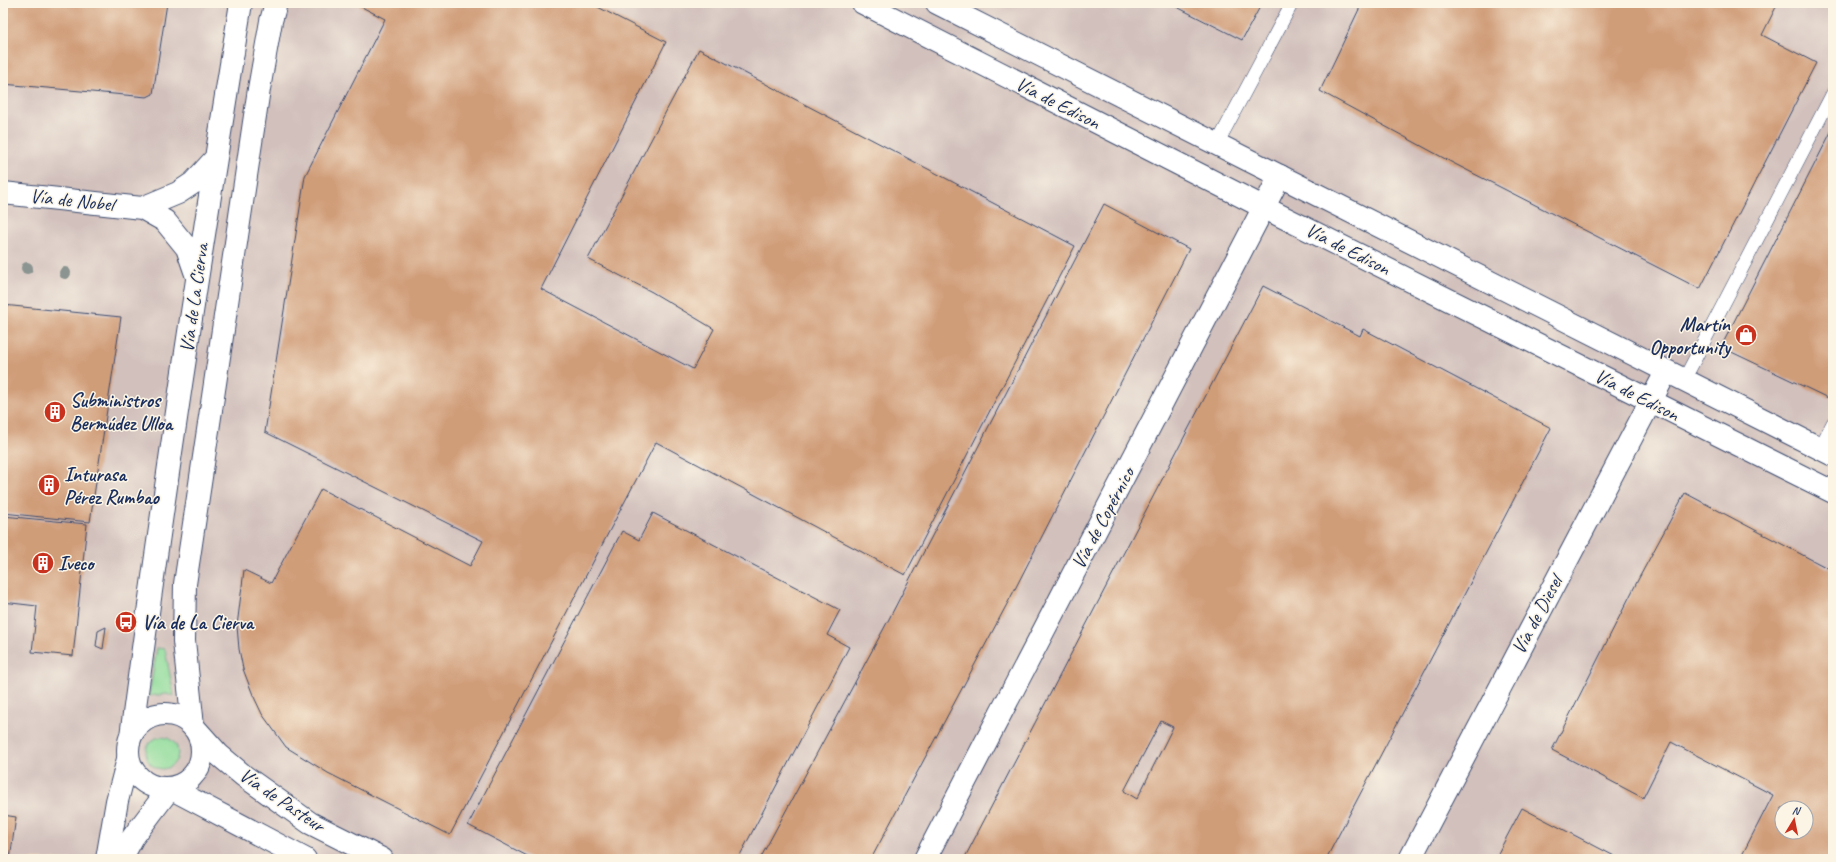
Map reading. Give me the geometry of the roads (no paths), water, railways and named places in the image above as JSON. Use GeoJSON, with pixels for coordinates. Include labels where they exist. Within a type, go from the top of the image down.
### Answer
{"type":"FeatureCollection","features":[{"type":"Feature","properties":{"kind":"main road","name":"Vía de La Cierva"},"geometry":{"type":"LineString","coordinates":[[131,736],[154,555],[215,159],[241,3]]}},
{"type":"Feature","properties":{"kind":"main road","name":"Vía de La Cierva"},"geometry":{"type":"LineString","coordinates":[[193,726],[184,641],[185,584],[258,97],[271,21],[276,3]]}},
{"type":"Feature","properties":{"kind":"main road","name":"Vía de Edison"},"geometry":{"type":"LineString","coordinates":[[863,3],[1263,207],[1650,402],[1833,492]]}},
{"type":"Feature","properties":{"kind":"main road","name":"Vía de Edison"},"geometry":{"type":"LineString","coordinates":[[937,3],[1826,452]]}},
{"type":"Feature","properties":{"kind":"main road","name":"Vía de Nobel"},"geometry":{"type":"LineString","coordinates":[[142,208],[178,193],[193,182],[215,159]]}},
{"type":"Feature","properties":{"kind":"main road","name":"Vía de Copérnico"},"geometry":{"type":"LineString","coordinates":[[925,859],[1280,176]]}},
{"type":"Feature","properties":{"kind":"main road","name":"Vía de Nobel"},"geometry":{"type":"LineString","coordinates":[[3,193],[142,208],[165,222],[187,248],[197,279]]}},
{"type":"Feature","properties":{"kind":"main road","name":"Vía de Diesel"},"geometry":{"type":"LineString","coordinates":[[1410,859],[1650,402],[1675,376]]}},
{"type":"Feature","properties":{"kind":"main road"},"geometry":{"type":"LineString","coordinates":[[107,859],[117,801],[128,759],[128,747],[131,736],[138,726],[148,718],[159,714],[172,715],[183,719],[193,726],[201,742],[202,759],[198,769],[190,779],[181,785],[170,788],[159,788],[139,778],[132,769],[128,759]]}},
{"type":"Feature","properties":{"kind":"main road","name":"Vía de Pasteur"},"geometry":{"type":"LineString","coordinates":[[193,726],[225,760],[310,823],[382,859]]}},
{"type":"Feature","properties":{"kind":"main road"},"geometry":{"type":"LineString","coordinates":[[121,859],[133,837],[170,788]]}},
{"type":"Feature","properties":{"kind":"main road","name":"Vía de Pasteur"},"geometry":{"type":"LineString","coordinates":[[170,788],[305,859]]}},
{"type":"Feature","properties":{"kind":"lane"},"geometry":{"type":"LineString","coordinates":[[1217,144],[1292,3]]}},
{"type":"Feature","properties":{"kind":"lane"},"geometry":{"type":"LineString","coordinates":[[1675,376],[1833,93]]}},
{"type":"Feature","properties":{"kind":"lane"},"geometry":{"type":"LineString","coordinates":[[1826,452],[1833,423]]}},
{"type":"Feature","properties":{"kind":"place","name":"Martín Opportunity"},"geometry":{"type":"Point","coordinates":[1746,335]}},
{"type":"Feature","properties":{"kind":"place","name":"Subministros Bermúdez Ulloa"},"geometry":{"type":"Point","coordinates":[55,412]}},
{"type":"Feature","properties":{"kind":"place","name":"Inturasa Pérez Rumbao"},"geometry":{"type":"Point","coordinates":[49,485]}},
{"type":"Feature","properties":{"kind":"place","name":"Iveco"},"geometry":{"type":"Point","coordinates":[43,563]}},
{"type":"Feature","properties":{"kind":"place","name":"Vía de La Cierva"},"geometry":{"type":"Point","coordinates":[126,622]}}]}
